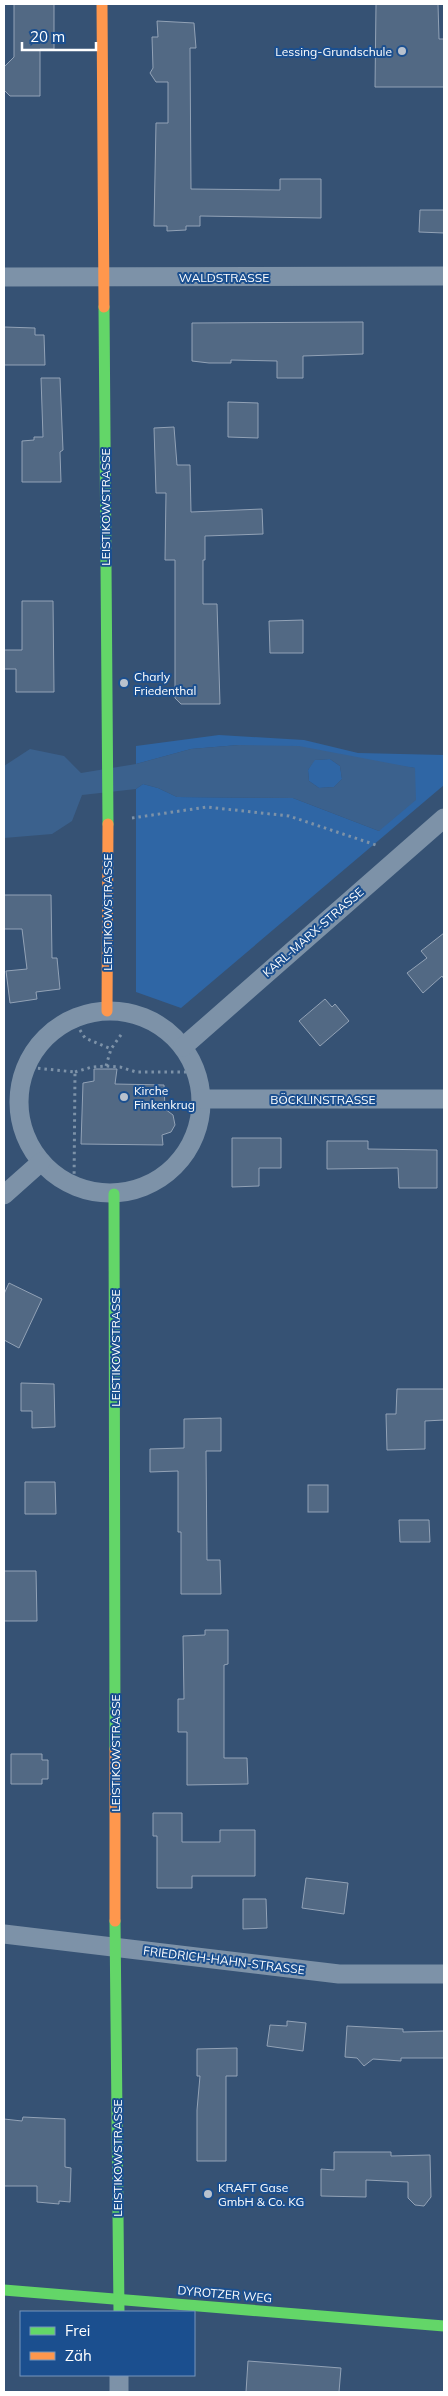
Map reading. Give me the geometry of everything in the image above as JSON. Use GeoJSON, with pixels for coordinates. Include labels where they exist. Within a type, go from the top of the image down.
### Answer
{"type":"FeatureCollection","features":[{"type":"Feature","properties":{"kind":"street","name":"LEISTIKOWSTRASSE"},"geometry":{"type":"LineString","coordinates":[[102,4],[108,801],[106,1011]]}},
{"type":"Feature","properties":{"kind":"street","name":"WALDSTRASSE"},"geometry":{"type":"LineString","coordinates":[[4,277],[444,276]]}},
{"type":"Feature","properties":{"kind":"street","name":"KARL-MARX-STRASSE"},"geometry":{"type":"LineString","coordinates":[[183,1047],[444,818]]}},
{"type":"Feature","properties":{"kind":"street"},"geometry":{"type":"LineString","coordinates":[[106,1011],[136,1014],[162,1027],[183,1047],[196,1072],[202,1099],[196,1134],[178,1165],[149,1186],[114,1194],[74,1187],[41,1162],[24,1134],[11,1101],[25,1067],[45,1038],[73,1019],[106,1011]]}},
{"type":"Feature","properties":{"kind":"street","name":"BÖCKLINSTRASSE"},"geometry":{"type":"LineString","coordinates":[[202,1099],[444,1100]]}},
{"type":"Feature","properties":{"kind":"street"},"geometry":{"type":"LineString","coordinates":[[4,1195],[41,1162]]}},
{"type":"Feature","properties":{"kind":"street","name":"LEISTIKOWSTRASSE"},"geometry":{"type":"LineString","coordinates":[[114,1194],[115,1947],[119,2311]]}},
{"type":"Feature","properties":{"kind":"street","name":"FRIEDRICH-HAHN-STRASSE"},"geometry":{"type":"LineString","coordinates":[[4,1934],[340,1974],[444,1974]]}},
{"type":"Feature","properties":{"kind":"street","name":"DYROTZER WEG"},"geometry":{"type":"LineString","coordinates":[[4,2290],[444,2326]]}},
{"type":"Feature","properties":{"kind":"street"},"geometry":{"type":"LineString","coordinates":[[119,2376],[119,2392]]}},
{"type":"Feature","properties":{"kind":"path"},"geometry":{"type":"LineString","coordinates":[[107,822],[207,807],[289,816],[372,842],[400,857]]}},
{"type":"Feature","properties":{"kind":"path"},"geometry":{"type":"LineString","coordinates":[[106,1066],[111,1049],[136,1014]]}},
{"type":"Feature","properties":{"kind":"path"},"geometry":{"type":"LineString","coordinates":[[73,1019],[85,1038],[111,1049]]}},
{"type":"Feature","properties":{"kind":"path"},"geometry":{"type":"LineString","coordinates":[[25,1067],[76,1072],[92,1066],[120,1067],[136,1072],[196,1072]]}},
{"type":"Feature","properties":{"kind":"path"},"geometry":{"type":"LineString","coordinates":[[74,1187],[76,1072]]}},
{"type":"Feature","properties":{"kind":"shaded area"},"geometry":{"type":"Polygon","coordinates":[[[219,735],[304,740],[358,753],[444,755],[444,785],[181,1008],[136,992],[136,789],[143,784],[158,788],[177,797],[293,798],[379,831],[415,768],[239,745],[191,749],[136,764],[136,746],[219,735]]]}},
{"type":"Feature","properties":{"kind":"shaded area"},"geometry":{"type":"Polygon","coordinates":[[[239,745],[299,746],[415,768],[416,800],[379,831],[293,798],[177,797],[158,788],[143,784],[136,789],[82,795],[72,821],[52,834],[4,838],[4,766],[30,749],[64,756],[81,773],[136,764],[191,749],[239,745]],[[330,759],[315,760],[308,770],[309,781],[319,788],[334,787],[342,779],[340,766],[330,759]]]}},
{"type":"Feature","properties":{"kind":"shaded area"},"geometry":{"type":"Polygon","coordinates":[[[330,759],[340,766],[342,779],[334,787],[319,788],[309,781],[308,770],[314,760],[330,759]]]}},
{"type":"Feature","properties":{"kind":"building"},"geometry":{"type":"Polygon","coordinates":[[[14,4],[54,4],[54,49],[40,49],[40,96],[10,96],[4,90],[4,67],[14,57],[14,4]]]}},
{"type":"Feature","properties":{"kind":"building","name":"Lessing-Grundschule"},"geometry":{"type":"Polygon","coordinates":[[[376,4],[438,4],[439,39],[444,39],[444,87],[375,87],[376,4]]]}},
{"type":"Feature","properties":{"kind":"building"},"geometry":{"type":"Polygon","coordinates":[[[157,21],[194,23],[196,48],[190,48],[191,189],[280,190],[280,179],[321,179],[321,218],[200,216],[200,226],[186,226],[186,230],[167,231],[167,226],[154,226],[156,123],[168,123],[168,82],[156,82],[150,73],[153,68],[152,37],[158,37],[157,21]]]}},
{"type":"Feature","properties":{"kind":"building"},"geometry":{"type":"Polygon","coordinates":[[[420,210],[444,210],[444,233],[419,232],[420,210]]]}},
{"type":"Feature","properties":{"kind":"building"},"geometry":{"type":"Polygon","coordinates":[[[363,322],[363,354],[303,356],[303,378],[277,378],[277,361],[231,360],[231,363],[209,363],[192,361],[192,323],[363,322]]]}},
{"type":"Feature","properties":{"kind":"building"},"geometry":{"type":"Polygon","coordinates":[[[4,327],[35,328],[35,335],[44,335],[45,365],[4,365],[4,327]]]}},
{"type":"Feature","properties":{"kind":"building"},"geometry":{"type":"Polygon","coordinates":[[[41,378],[60,378],[63,450],[60,452],[61,482],[22,482],[22,441],[34,440],[34,437],[43,437],[41,378]]]}},
{"type":"Feature","properties":{"kind":"building"},"geometry":{"type":"Polygon","coordinates":[[[228,402],[258,403],[258,438],[228,437],[228,402]]]}},
{"type":"Feature","properties":{"kind":"building"},"geometry":{"type":"Polygon","coordinates":[[[174,427],[177,465],[190,465],[191,512],[262,509],[263,534],[205,536],[203,604],[217,604],[220,704],[181,704],[175,698],[175,560],[165,560],[166,493],[156,493],[154,428],[174,427]]]}},
{"type":"Feature","properties":{"kind":"building"},"geometry":{"type":"Polygon","coordinates":[[[22,601],[53,601],[54,692],[16,692],[16,669],[4,669],[4,650],[22,650],[22,601]]]}},
{"type":"Feature","properties":{"kind":"building"},"geometry":{"type":"Polygon","coordinates":[[[303,620],[303,653],[270,653],[269,621],[303,620]]]}},
{"type":"Feature","properties":{"kind":"building"},"geometry":{"type":"Polygon","coordinates":[[[4,895],[51,895],[52,958],[57,958],[60,989],[36,992],[37,999],[10,1003],[6,971],[27,969],[22,929],[4,929],[4,895]]]}},
{"type":"Feature","properties":{"kind":"building"},"geometry":{"type":"Polygon","coordinates":[[[444,933],[444,979],[442,976],[423,993],[407,973],[427,958],[421,951],[444,933]]]}},
{"type":"Feature","properties":{"kind":"building"},"geometry":{"type":"Polygon","coordinates":[[[325,999],[332,1007],[335,1004],[349,1021],[320,1046],[299,1021],[325,999]]]}},
{"type":"Feature","properties":{"kind":"building","name":"Kirche Finkenkrug"},"geometry":{"type":"Polygon","coordinates":[[[94,1069],[117,1069],[115,1084],[164,1085],[165,1109],[173,1115],[175,1125],[171,1132],[162,1135],[163,1145],[81,1144],[83,1083],[94,1081],[94,1069]]]}},
{"type":"Feature","properties":{"kind":"building"},"geometry":{"type":"Polygon","coordinates":[[[232,1138],[281,1138],[281,1168],[259,1168],[259,1186],[232,1187],[232,1138]]]}},
{"type":"Feature","properties":{"kind":"building"},"geometry":{"type":"Polygon","coordinates":[[[327,1141],[368,1141],[368,1149],[437,1150],[437,1188],[399,1188],[398,1168],[327,1169],[327,1141]]]}},
{"type":"Feature","properties":{"kind":"building"},"geometry":{"type":"Polygon","coordinates":[[[9,1283],[42,1299],[19,1348],[4,1340],[4,1294],[9,1283]]]}},
{"type":"Feature","properties":{"kind":"building"},"geometry":{"type":"Polygon","coordinates":[[[21,1383],[54,1384],[55,1427],[32,1428],[32,1411],[21,1411],[21,1383]]]}},
{"type":"Feature","properties":{"kind":"building"},"geometry":{"type":"Polygon","coordinates":[[[397,1389],[444,1389],[444,1420],[425,1421],[425,1449],[387,1450],[386,1414],[396,1414],[397,1389]]]}},
{"type":"Feature","properties":{"kind":"building"},"geometry":{"type":"Polygon","coordinates":[[[221,1418],[221,1451],[206,1451],[207,1560],[220,1560],[221,1594],[181,1594],[181,1532],[178,1532],[178,1471],[150,1472],[150,1449],[184,1448],[184,1419],[221,1418]]]}},
{"type":"Feature","properties":{"kind":"building"},"geometry":{"type":"Polygon","coordinates":[[[25,1482],[55,1482],[56,1514],[25,1514],[25,1482]]]}},
{"type":"Feature","properties":{"kind":"building"},"geometry":{"type":"Polygon","coordinates":[[[308,1485],[328,1485],[328,1512],[308,1512],[308,1485]]]}},
{"type":"Feature","properties":{"kind":"building"},"geometry":{"type":"Polygon","coordinates":[[[399,1520],[429,1520],[430,1542],[400,1542],[399,1520]]]}},
{"type":"Feature","properties":{"kind":"building"},"geometry":{"type":"Polygon","coordinates":[[[4,1571],[36,1571],[37,1621],[4,1621],[4,1571]]]}},
{"type":"Feature","properties":{"kind":"building"},"geometry":{"type":"Polygon","coordinates":[[[205,1630],[228,1630],[228,1664],[224,1665],[224,1758],[247,1758],[248,1784],[187,1785],[187,1732],[178,1732],[178,1699],[184,1699],[183,1636],[205,1635],[205,1630]]]}},
{"type":"Feature","properties":{"kind":"building"},"geometry":{"type":"Polygon","coordinates":[[[11,1754],[42,1754],[42,1760],[48,1760],[48,1779],[42,1779],[42,1784],[11,1784],[11,1754]]]}},
{"type":"Feature","properties":{"kind":"building"},"geometry":{"type":"Polygon","coordinates":[[[153,1813],[182,1813],[182,1842],[220,1842],[220,1830],[255,1830],[255,1876],[192,1876],[192,1888],[157,1888],[157,1836],[153,1836],[153,1813]]]}},
{"type":"Feature","properties":{"kind":"building"},"geometry":{"type":"Polygon","coordinates":[[[306,1878],[348,1883],[344,1914],[302,1908],[306,1878]]]}},
{"type":"Feature","properties":{"kind":"building"},"geometry":{"type":"Polygon","coordinates":[[[243,1899],[266,1899],[267,1928],[243,1929],[243,1899]]]}},
{"type":"Feature","properties":{"kind":"building"},"geometry":{"type":"Polygon","coordinates":[[[287,2021],[306,2023],[303,2051],[267,2046],[270,2025],[287,2026],[287,2021]]]}},
{"type":"Feature","properties":{"kind":"building"},"geometry":{"type":"Polygon","coordinates":[[[347,2026],[403,2029],[403,2032],[444,2031],[444,2058],[401,2058],[401,2061],[373,2059],[364,2066],[357,2058],[345,2057],[347,2026]]]}},
{"type":"Feature","properties":{"kind":"building"},"geometry":{"type":"Polygon","coordinates":[[[237,2048],[237,2076],[226,2076],[226,2161],[197,2161],[197,2110],[200,2076],[197,2076],[197,2049],[237,2048]]]}},
{"type":"Feature","properties":{"kind":"building"},"geometry":{"type":"Polygon","coordinates":[[[23,2117],[65,2119],[65,2167],[71,2168],[70,2202],[59,2201],[59,2204],[37,2202],[37,2186],[4,2186],[4,2119],[22,2121],[23,2117]]]}},
{"type":"Feature","properties":{"kind":"building"},"geometry":{"type":"Polygon","coordinates":[[[334,2152],[391,2152],[391,2156],[430,2155],[431,2197],[424,2206],[415,2205],[408,2198],[408,2182],[366,2180],[366,2197],[321,2196],[321,2169],[334,2170],[334,2152]]]}},
{"type":"Feature","properties":{"kind":"building"},"geometry":{"type":"Polygon","coordinates":[[[248,2361],[341,2368],[339,2392],[246,2392],[248,2361]]]}},
{"type":"Feature","properties":{"kind":"traffic: fast"},"geometry":{"type":"LineString","coordinates":[[104,307],[108,824]]}},
{"type":"Feature","properties":{"kind":"traffic: fast"},"geometry":{"type":"LineString","coordinates":[[114,1194],[115,1749]]}},
{"type":"Feature","properties":{"kind":"traffic: fast"},"geometry":{"type":"LineString","coordinates":[[115,1921],[119,2311]]}},
{"type":"Feature","properties":{"kind":"traffic: fast"},"geometry":{"type":"LineString","coordinates":[[4,2290],[444,2326]]}},
{"type":"Feature","properties":{"kind":"traffic: slow"},"geometry":{"type":"LineString","coordinates":[[102,4],[104,307]]}},
{"type":"Feature","properties":{"kind":"traffic: slow"},"geometry":{"type":"LineString","coordinates":[[107,1011],[108,824]]}},
{"type":"Feature","properties":{"kind":"traffic: slow"},"geometry":{"type":"LineString","coordinates":[[115,1749],[115,1921]]}},
{"type":"Feature","properties":{"kind":"place","name":"Lessing-Grundschule"},"geometry":{"type":"Point","coordinates":[402,51]}},
{"type":"Feature","properties":{"kind":"place","name":"Charly Friedenthal"},"geometry":{"type":"Point","coordinates":[124,683]}},
{"type":"Feature","properties":{"kind":"place","name":"Kirche Finkenkrug"},"geometry":{"type":"Point","coordinates":[124,1097]}},
{"type":"Feature","properties":{"kind":"place","name":"KRAFT Gase GmbH & Co. KG"},"geometry":{"type":"Point","coordinates":[208,2194]}}]}
